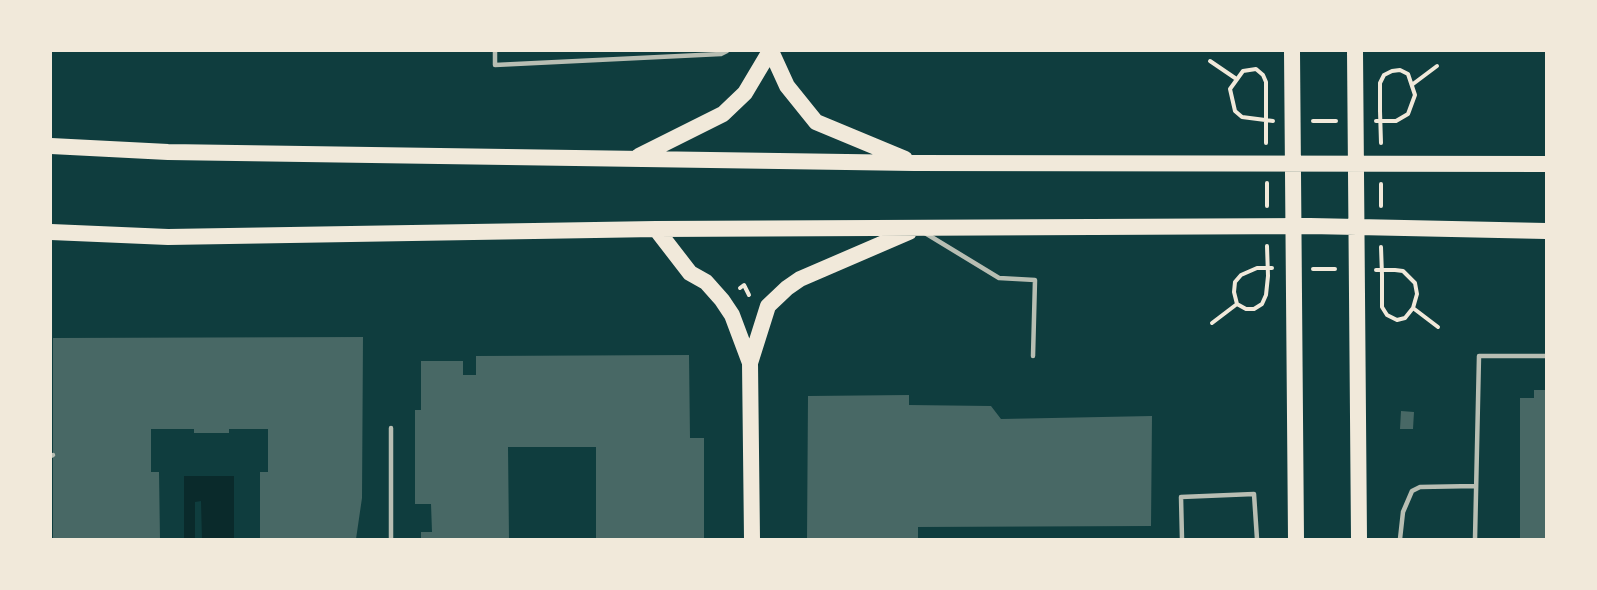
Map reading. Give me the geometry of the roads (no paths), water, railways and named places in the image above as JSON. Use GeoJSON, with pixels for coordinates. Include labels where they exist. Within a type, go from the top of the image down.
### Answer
{"type":"FeatureCollection","features":[{"type":"Feature","properties":{"kind":"highway"},"geometry":{"type":"LineString","coordinates":[[637,157],[723,114],[745,93],[771,51]]}},
{"type":"Feature","properties":{"kind":"highway"},"geometry":{"type":"LineString","coordinates":[[771,51],[788,86],[816,122],[914,163]]}},
{"type":"Feature","properties":{"kind":"highway"},"geometry":{"type":"LineString","coordinates":[[1292,51],[1292,271],[1296,539]]}},
{"type":"Feature","properties":{"kind":"highway"},"geometry":{"type":"LineString","coordinates":[[1355,51],[1364,272],[1359,516],[1361,539]]}},
{"type":"Feature","properties":{"kind":"highway"},"geometry":{"type":"LineString","coordinates":[[51,146],[168,152],[637,157],[914,163],[1546,164]]}},
{"type":"Feature","properties":{"kind":"highway"},"geometry":{"type":"LineString","coordinates":[[51,232],[168,237],[656,229],[1311,226],[1546,231]]}},
{"type":"Feature","properties":{"kind":"highway"},"geometry":{"type":"LineString","coordinates":[[656,229],[690,273],[706,282],[722,300],[732,315],[750,363]]}},
{"type":"Feature","properties":{"kind":"highway"},"geometry":{"type":"LineString","coordinates":[[752,539],[750,363],[768,306],[800,279],[917,229]]}},
{"type":"Feature","properties":{"kind":"lane"},"geometry":{"type":"LineString","coordinates":[[495,51],[495,65],[721,54],[727,51]]}},
{"type":"Feature","properties":{"kind":"lane"},"geometry":{"type":"LineString","coordinates":[[917,229],[999,278],[1035,280],[1034,356]]}},
{"type":"Feature","properties":{"kind":"lane"},"geometry":{"type":"LineString","coordinates":[[1475,539],[1479,356],[1546,356]]}},
{"type":"Feature","properties":{"kind":"lane"},"geometry":{"type":"LineString","coordinates":[[391,428],[391,539]]}},
{"type":"Feature","properties":{"kind":"lane"},"geometry":{"type":"LineString","coordinates":[[1400,539],[1402,512],[1412,491],[1420,487],[1475,486]]}},
{"type":"Feature","properties":{"kind":"lane"},"geometry":{"type":"LineString","coordinates":[[1182,539],[1181,497],[1254,494],[1257,539]]}},
{"type":"Feature","properties":{"kind":"water"},"geometry":{"type":"Polygon","coordinates":[[[184,476],[234,476],[234,539],[202,539],[201,501],[195,502],[195,539],[184,539],[184,476]]]}}]}
